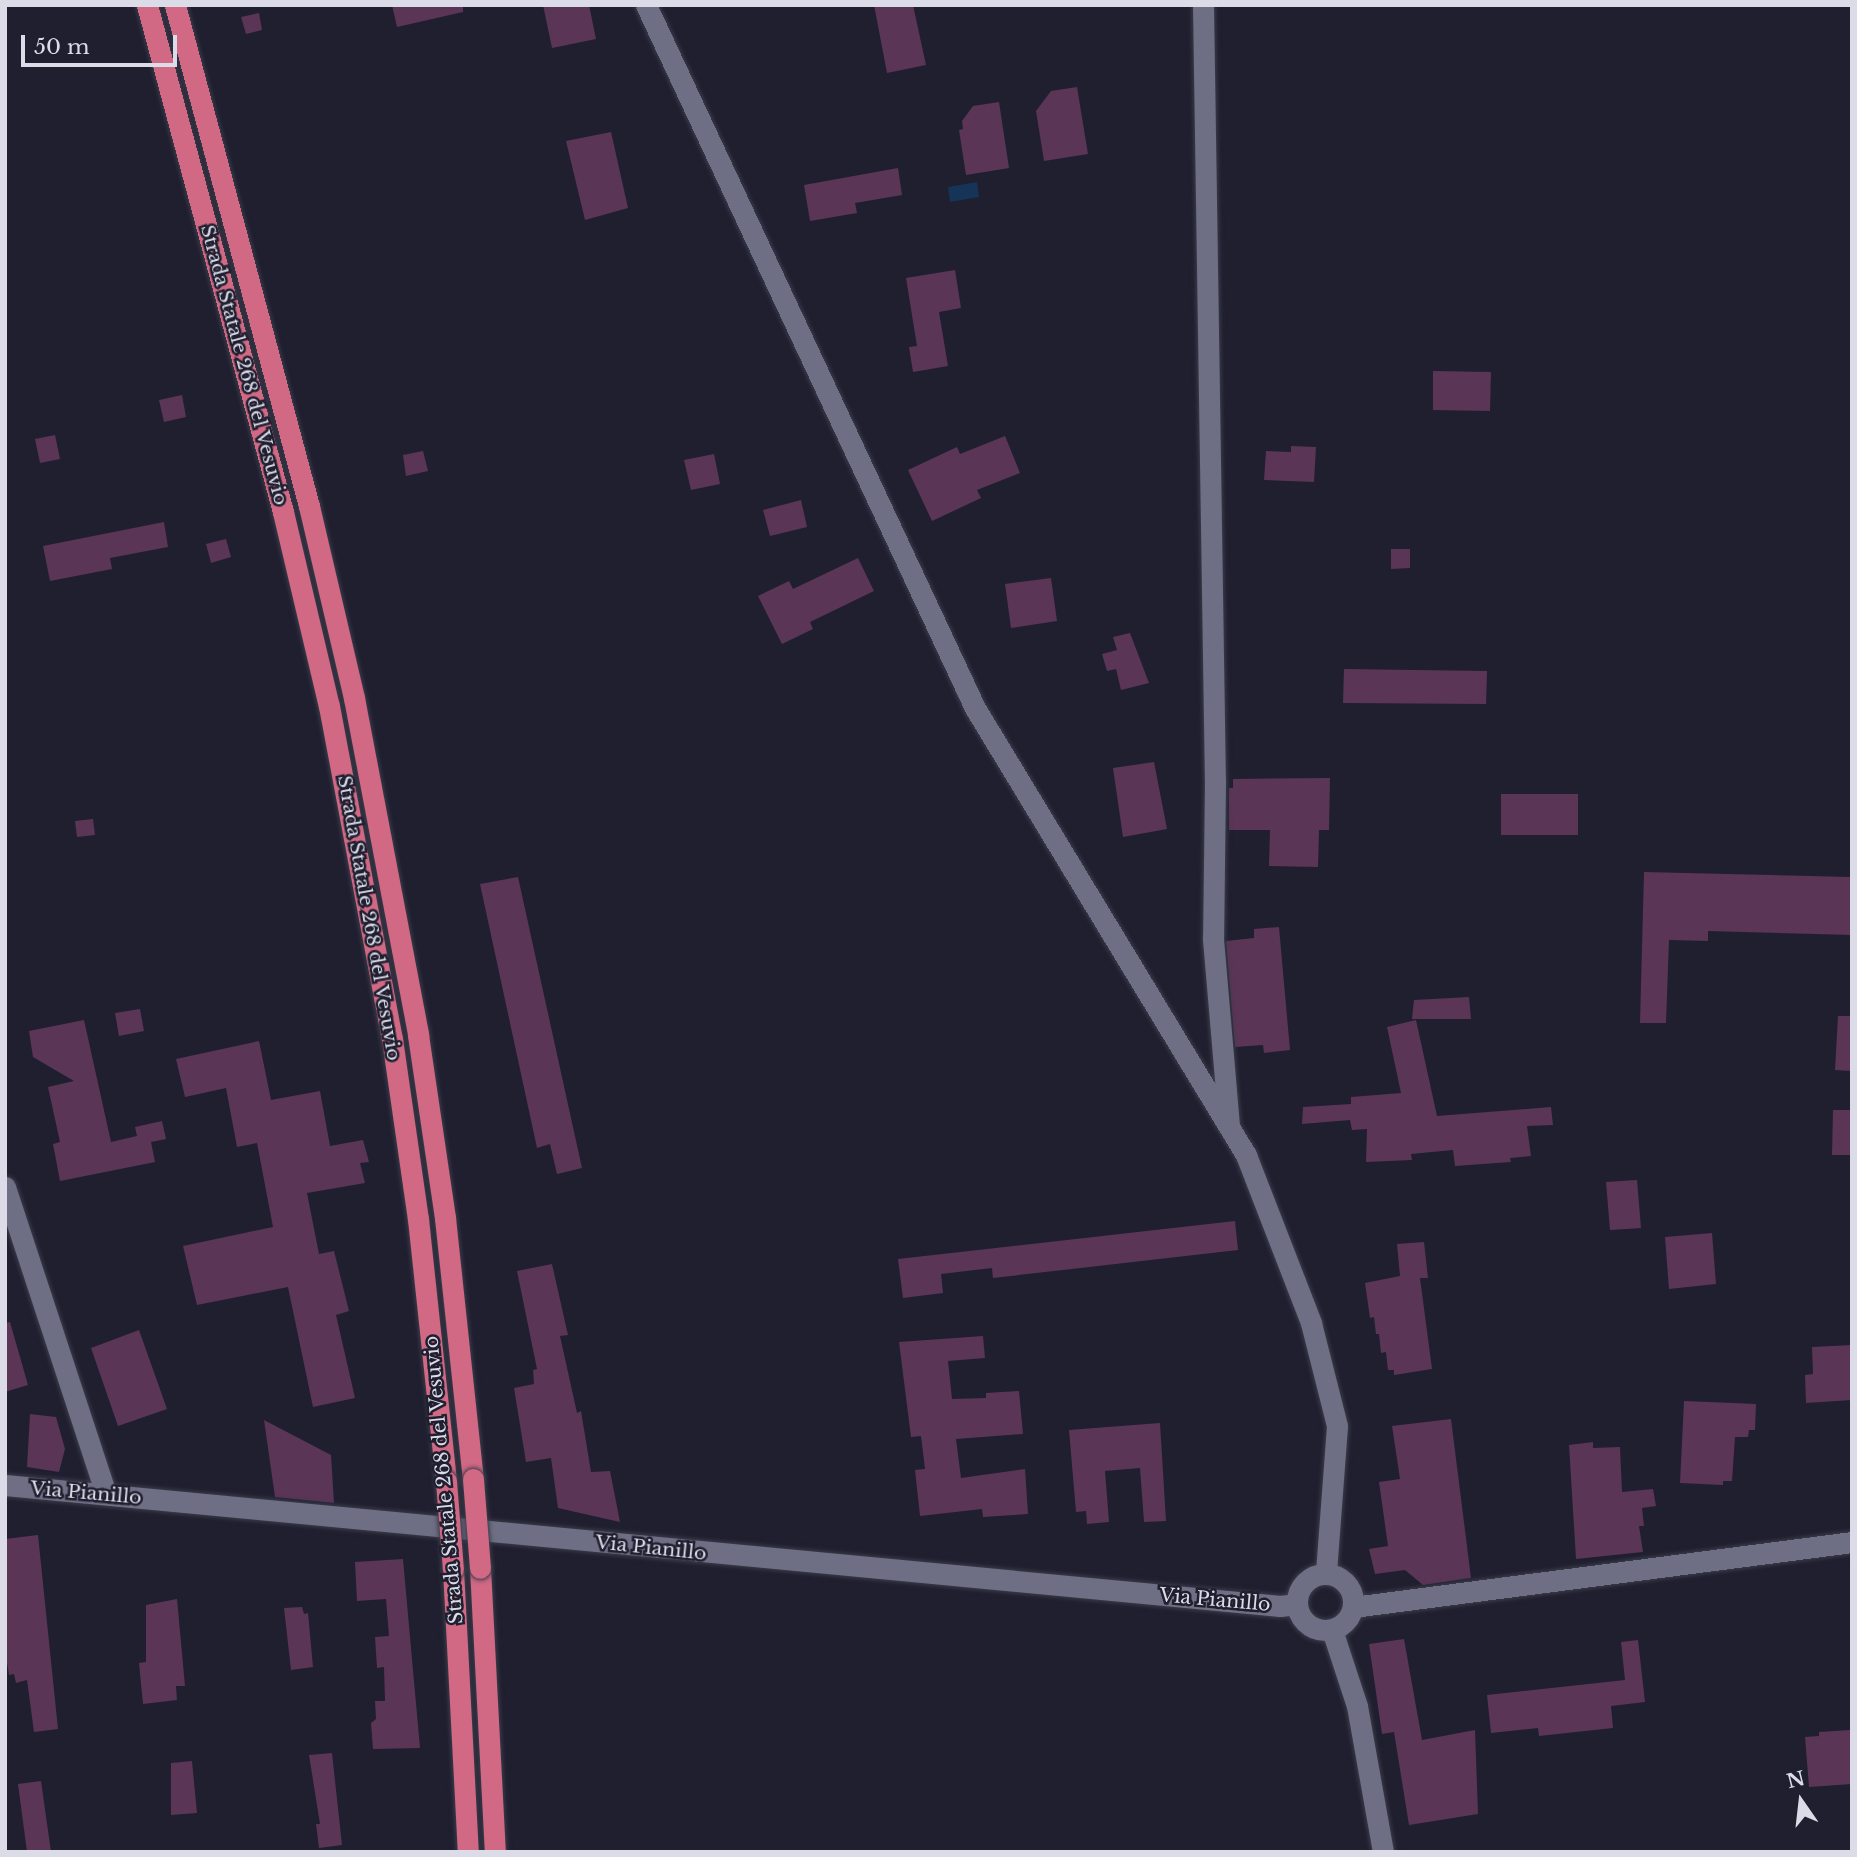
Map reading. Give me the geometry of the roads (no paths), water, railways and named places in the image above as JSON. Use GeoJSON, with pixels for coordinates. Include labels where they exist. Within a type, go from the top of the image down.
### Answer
{"type":"FeatureCollection","features":[{"type":"Feature","properties":{"kind":"highway","name":"Strada Statale 268 del Vesuvio"},"geometry":{"type":"LineString","coordinates":[[147,5],[283,512],[332,719],[392,1040],[418,1219],[446,1481],[468,1852]]}},
{"type":"Feature","properties":{"kind":"highway","name":"Strada Statale 268 del Vesuvio"},"geometry":{"type":"LineString","coordinates":[[175,5],[309,506],[354,698],[418,1035],[445,1218],[473,1479],[495,1852]]}},
{"type":"Feature","properties":{"kind":"street"},"geometry":{"type":"LineString","coordinates":[[646,5],[975,708],[1246,1156],[1280,1237],[1311,1323],[1337,1426],[1326,1574]]}},
{"type":"Feature","properties":{"kind":"street"},"geometry":{"type":"LineString","coordinates":[[1203,5],[1215,782],[1213,939],[1229,1126]]}},
{"type":"Feature","properties":{"kind":"street"},"geometry":{"type":"LineString","coordinates":[[5,1187],[106,1494]]}},
{"type":"Feature","properties":{"kind":"street","name":"Via Pianillo"},"geometry":{"type":"LineString","coordinates":[[5,1485],[1029,1583],[1280,1606],[1296,1604]]}},
{"type":"Feature","properties":{"kind":"street"},"geometry":{"type":"LineString","coordinates":[[1353,1607],[1852,1542]]}},
{"type":"Feature","properties":{"kind":"street"},"geometry":{"type":"LineString","coordinates":[[1326,1574],[1344,1581],[1353,1597],[1353,1607],[1346,1621],[1332,1630],[1316,1629],[1308,1625],[1302,1619],[1296,1604],[1301,1586],[1316,1575],[1326,1574]]}},
{"type":"Feature","properties":{"kind":"street"},"geometry":{"type":"LineString","coordinates":[[1332,1630],[1357,1706],[1383,1852]]}},
{"type":"Feature","properties":{"kind":"water"},"geometry":{"type":"Polygon","coordinates":[[[977,182],[979,197],[950,202],[948,187],[977,182]]]}}]}
